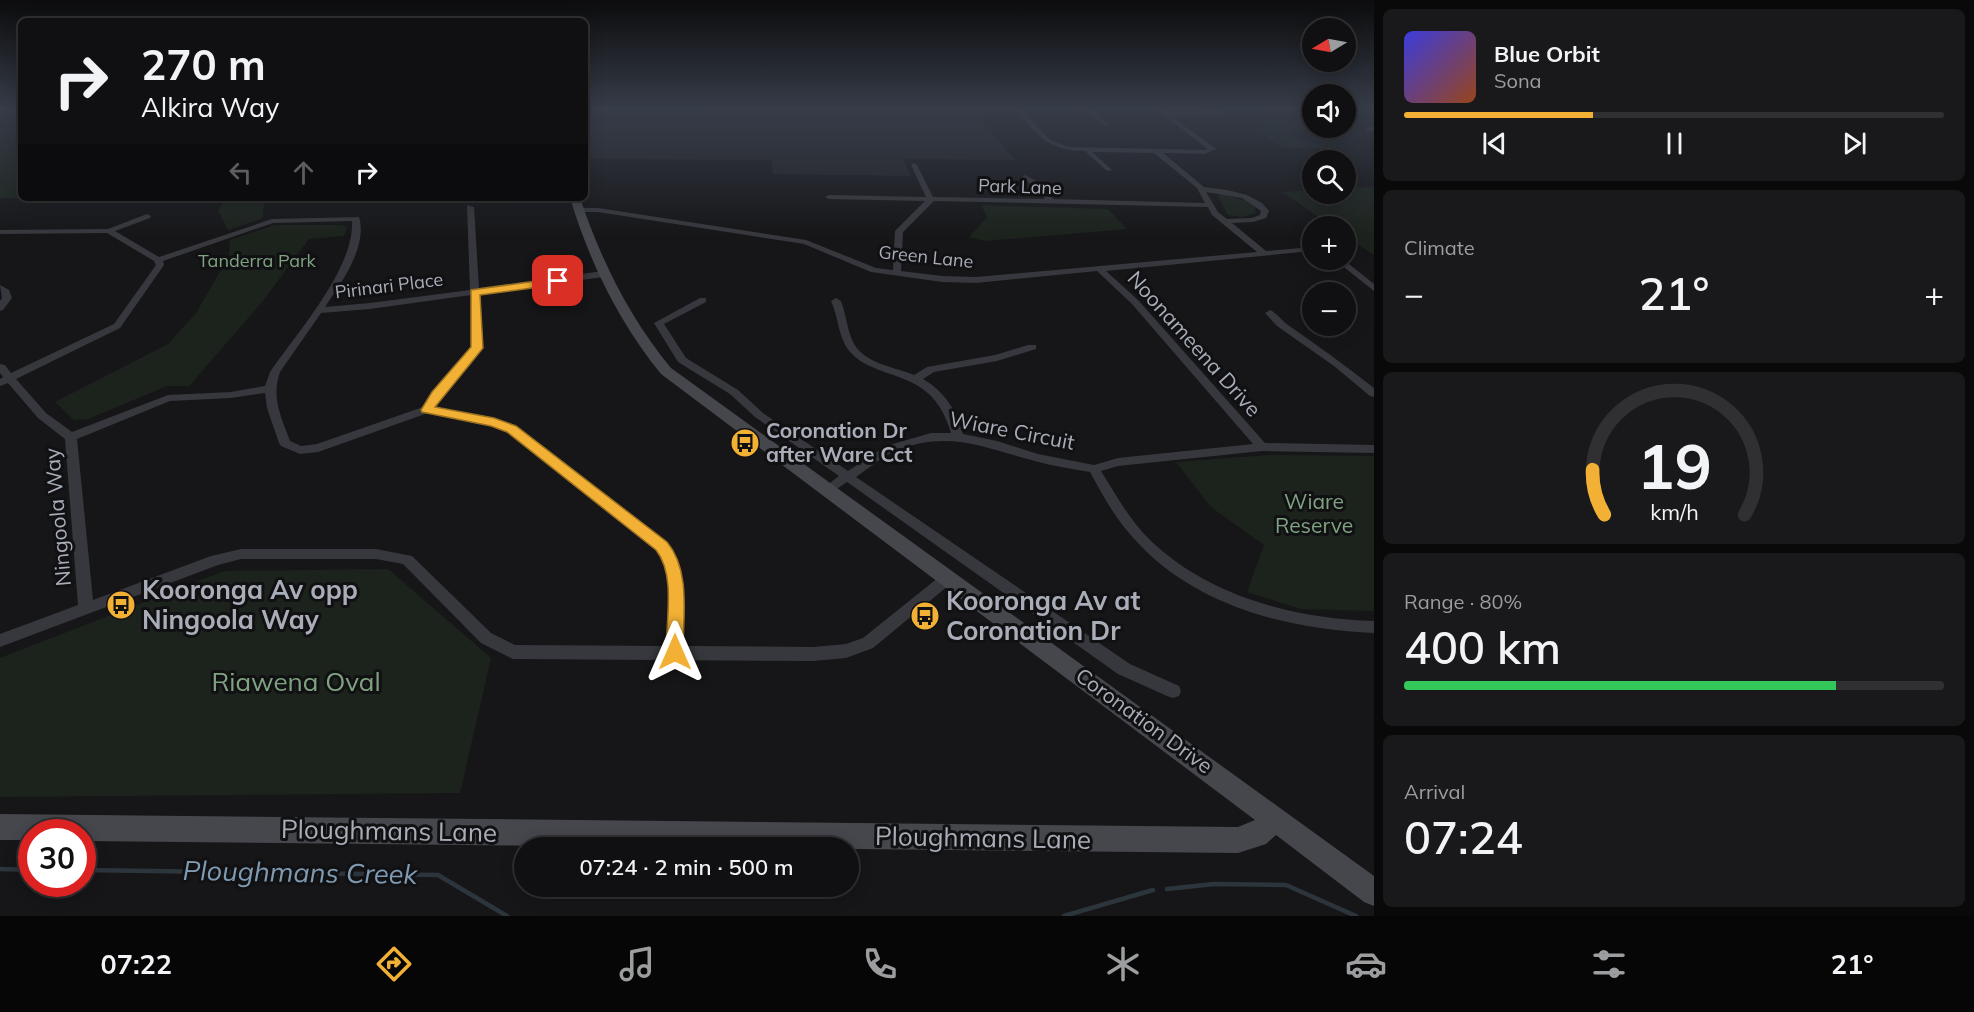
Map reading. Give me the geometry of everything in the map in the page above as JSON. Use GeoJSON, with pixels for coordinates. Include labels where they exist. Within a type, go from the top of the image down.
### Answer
{"type":"FeatureCollection","features":[{"type":"Feature","properties":{"kind":"main road","name":"Coronation Drive"},"geometry":{"type":"LineString","coordinates":[[577,204],[603,274],[644,343],[666,371],[1374,891]]}},
{"type":"Feature","properties":{"kind":"main road","name":"Ploughmans Lane"},"geometry":{"type":"LineString","coordinates":[[0,827],[1238,840],[1257,835],[1276,818]]}},
{"type":"Feature","properties":{"kind":"street"},"geometry":{"type":"LineString","coordinates":[[1084,151],[1170,151]]}},
{"type":"Feature","properties":{"kind":"street"},"geometry":{"type":"LineString","coordinates":[[1088,151],[1109,170]]}},
{"type":"Feature","properties":{"kind":"street"},"geometry":{"type":"LineString","coordinates":[[1156,151],[1202,189],[1209,206],[1263,252]]}},
{"type":"Feature","properties":{"kind":"street"},"geometry":{"type":"LineString","coordinates":[[897,273],[899,231],[931,200],[914,165]]}},
{"type":"Feature","properties":{"kind":"street"},"geometry":{"type":"LineString","coordinates":[[1025,177],[1041,188],[1051,202]]}},
{"type":"Feature","properties":{"kind":"street"},"geometry":{"type":"LineString","coordinates":[[1202,189],[1240,195],[1256,202],[1265,211],[1263,216],[1257,219],[1226,221]]}},
{"type":"Feature","properties":{"kind":"street","name":"Park Lane"},"geometry":{"type":"LineString","coordinates":[[829,196],[1209,206]]}},
{"type":"Feature","properties":{"kind":"street","name":"Green Lane"},"geometry":{"type":"LineString","coordinates":[[577,204],[598,210],[806,242],[864,267],[942,279],[976,280],[1302,250]]}},
{"type":"Feature","properties":{"kind":"street"},"geometry":{"type":"LineString","coordinates":[[427,410],[436,394],[477,348],[470,207]]}},
{"type":"Feature","properties":{"kind":"street"},"geometry":{"type":"LineString","coordinates":[[0,232],[110,231],[147,216]]}},
{"type":"Feature","properties":{"kind":"street"},"geometry":{"type":"LineString","coordinates":[[158,260],[272,221],[356,219],[358,224],[355,244],[321,310],[278,367],[270,389],[270,402],[285,443],[288,447],[300,450],[318,448],[427,410],[494,422],[511,429],[661,546],[669,555],[675,576],[675,652]]}},
{"type":"Feature","properties":{"kind":"street"},"geometry":{"type":"LineString","coordinates":[[110,231],[158,260]]}},
{"type":"Feature","properties":{"kind":"street"},"geometry":{"type":"LineString","coordinates":[[5,381],[117,326],[159,267],[158,260]]}},
{"type":"Feature","properties":{"kind":"street","name":"Noonameena Drive"},"geometry":{"type":"LineString","coordinates":[[1098,268],[1135,302],[1262,447]]}},
{"type":"Feature","properties":{"kind":"street"},"geometry":{"type":"LineString","coordinates":[[1352,270],[1374,288]]}},
{"type":"Feature","properties":{"kind":"street","name":"Pirinari Place"},"geometry":{"type":"LineString","coordinates":[[321,310],[603,274]]}},
{"type":"Feature","properties":{"kind":"street"},"geometry":{"type":"LineString","coordinates":[[0,288],[7,296],[0,308]]}},
{"type":"Feature","properties":{"kind":"street"},"geometry":{"type":"LineString","coordinates":[[703,300],[658,323],[677,355],[690,367],[734,392],[759,415],[1124,669],[1173,691]]}},
{"type":"Feature","properties":{"kind":"street"},"geometry":{"type":"LineString","coordinates":[[836,301],[842,313],[846,339],[857,354],[877,366],[916,379],[944,401],[953,416],[958,437]]}},
{"type":"Feature","properties":{"kind":"street"},"geometry":{"type":"LineString","coordinates":[[1270,313],[1280,324],[1338,364],[1374,394]]}},
{"type":"Feature","properties":{"kind":"street"},"geometry":{"type":"LineString","coordinates":[[916,379],[931,369],[997,358],[1032,347]]}},
{"type":"Feature","properties":{"kind":"street","name":"Ningoola Way"},"geometry":{"type":"LineString","coordinates":[[1,367],[5,381],[55,429],[72,437],[86,608]]}},
{"type":"Feature","properties":{"kind":"street"},"geometry":{"type":"LineString","coordinates":[[72,437],[168,398],[231,395],[270,389]]}},
{"type":"Feature","properties":{"kind":"street","name":"Wiare Circuit"},"geometry":{"type":"LineString","coordinates":[[828,489],[901,444],[931,437],[958,437],[997,445],[1037,458],[1094,469],[1118,462],[1262,447],[1374,449]]}},
{"type":"Feature","properties":{"kind":"street","name":"Wiare Circuit"},"geometry":{"type":"LineString","coordinates":[[1094,469],[1123,517],[1161,557],[1204,587],[1257,608],[1312,622],[1374,627]]}},
{"type":"Feature","properties":{"kind":"street"},"geometry":{"type":"LineString","coordinates":[[0,641],[216,560],[241,554],[376,554],[407,560],[486,638],[513,652],[813,654],[846,651],[868,643],[949,577]]}},
{"type":"Feature","properties":{"kind":"shaded area"},"geometry":{"type":"Polygon","coordinates":[[[588,151],[1007,151],[1015,160],[903,159],[911,176],[773,174],[771,160],[588,159],[588,151]]]}},
{"type":"Feature","properties":{"kind":"green space"},"geometry":{"type":"Polygon","coordinates":[[[0,151],[18,151],[18,198],[0,198],[0,151]]]}},
{"type":"Feature","properties":{"kind":"green space"},"geometry":{"type":"Polygon","coordinates":[[[1374,187],[1374,255],[1356,243],[1356,216],[1317,216],[1282,192],[1302,191],[1302,204],[1356,204],[1356,188],[1374,187]]]}},
{"type":"Feature","properties":{"kind":"green space"},"geometry":{"type":"Polygon","coordinates":[[[1223,194],[1246,201],[1255,207],[1256,213],[1243,217],[1228,215],[1217,195],[1223,194]]]}},
{"type":"Feature","properties":{"kind":"green space"},"geometry":{"type":"Polygon","coordinates":[[[223,201],[264,201],[263,218],[228,230],[218,211],[223,201]]]}},
{"type":"Feature","properties":{"kind":"green space"},"geometry":{"type":"Polygon","coordinates":[[[981,205],[1108,209],[1127,229],[985,241],[969,237],[987,217],[981,205]]]}},
{"type":"Feature","properties":{"kind":"green space","name":"Tanderra Park"},"geometry":{"type":"Polygon","coordinates":[[[275,225],[341,225],[347,227],[344,236],[309,239],[262,302],[189,386],[167,386],[88,419],[74,420],[55,402],[168,344],[196,313],[229,256],[230,240],[275,225]]]}},
{"type":"Feature","properties":{"kind":"green space","name":"Wiare Reserve"},"geometry":{"type":"Polygon","coordinates":[[[1269,455],[1374,456],[1374,611],[1301,609],[1247,592],[1264,545],[1211,507],[1176,462],[1269,455]]]}},
{"type":"Feature","properties":{"kind":"green space","name":"Riawena Oval"},"geometry":{"type":"Polygon","coordinates":[[[388,569],[491,658],[460,793],[0,797],[0,658],[224,571],[388,569]]]}},
{"type":"Feature","properties":{"kind":"waterway","name":"Ploughmans Creek"},"geometry":{"type":"LineString","coordinates":[[0,869],[18,870]]}},
{"type":"Feature","properties":{"kind":"waterway","name":"Ploughmans Creek"},"geometry":{"type":"LineString","coordinates":[[96,870],[438,875],[507,916]]}},
{"type":"Feature","properties":{"kind":"waterway","name":"Ploughmans Creek"},"geometry":{"type":"LineString","coordinates":[[1167,889],[1214,884],[1286,885],[1356,916]]}},
{"type":"Feature","properties":{"kind":"waterway","name":"Ploughmans Creek"},"geometry":{"type":"LineString","coordinates":[[1064,916],[1153,890]]}},
{"type":"Feature","properties":{"kind":"place","name":"Coronation Dr after Ware Cct"},"geometry":{"type":"Point","coordinates":[745,443]}},
{"type":"Feature","properties":{"kind":"place","name":"Kooronga Av opp Ningoola Way"},"geometry":{"type":"Point","coordinates":[121,605]}},
{"type":"Feature","properties":{"kind":"place","name":"Kooronga Av at Coronation Dr"},"geometry":{"type":"Point","coordinates":[925,616]}},
{"type":"Feature","properties":{"kind":"route"},"geometry":{"type":"LineString","coordinates":[[558,281],[475,292],[477,348],[436,394],[427,410],[499,423],[511,429],[661,546],[669,555],[675,576],[675,652]]}}]}
